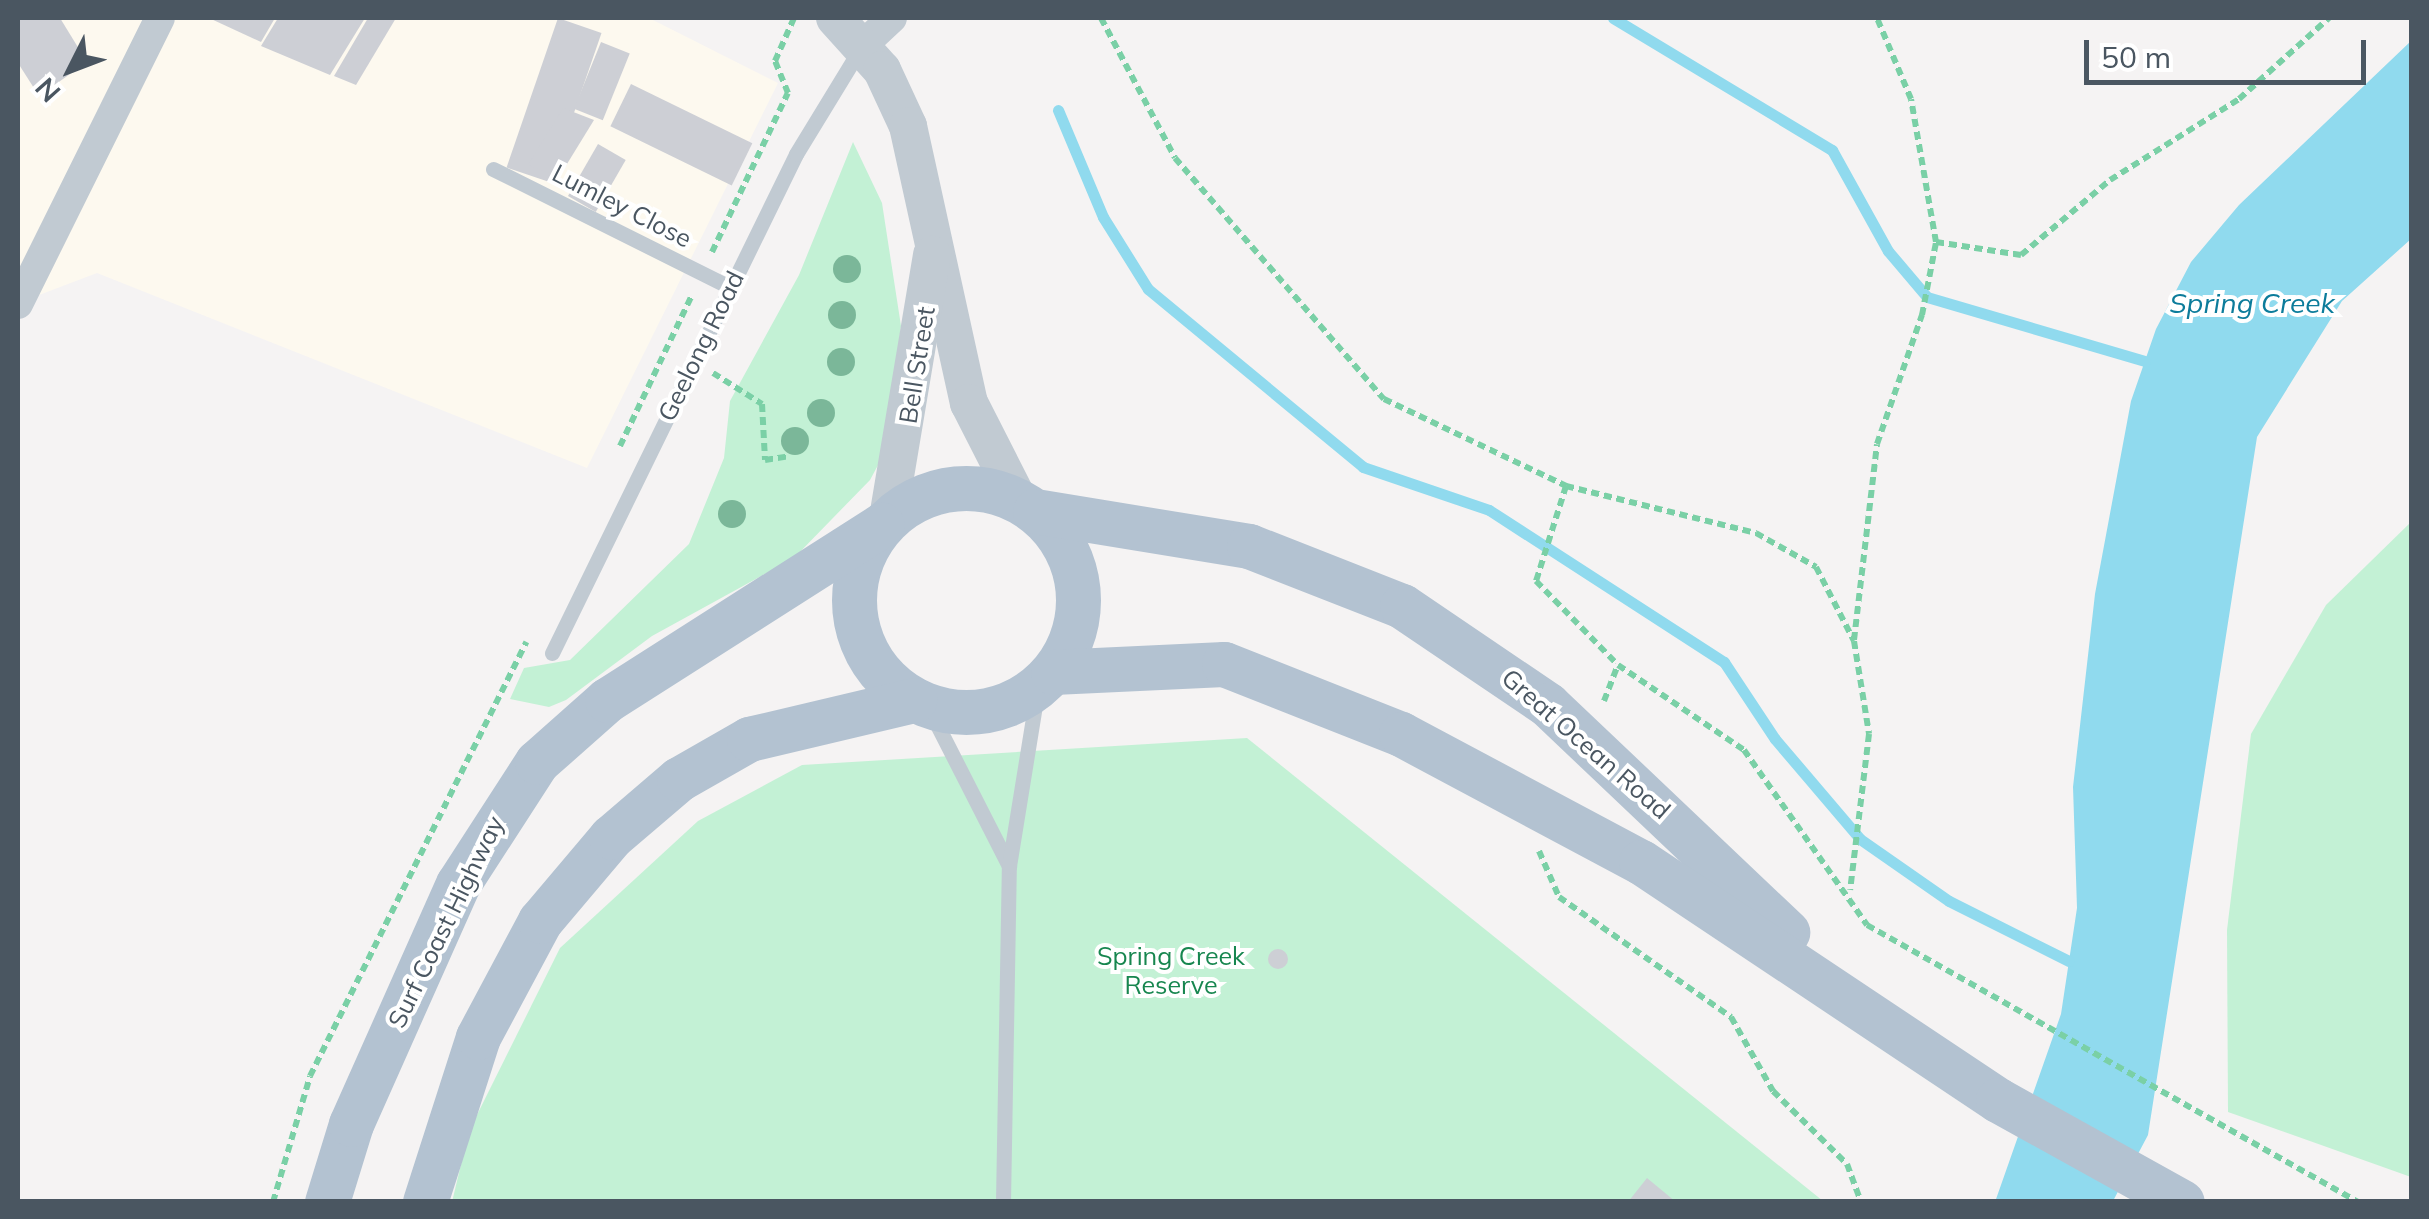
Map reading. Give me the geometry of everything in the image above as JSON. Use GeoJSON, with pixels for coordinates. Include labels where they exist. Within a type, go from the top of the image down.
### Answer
{"type":"FeatureCollection","features":[{"type":"Feature","properties":{"kind":"main road"},"geometry":{"type":"LineString","coordinates":[[425,1202],[478,1037],[540,921],[611,837],[678,779],[750,739],[920,702],[984,711],[1045,680],[1073,632],[1078,588],[1056,532],[1027,506],[957,488],[885,522],[864,554],[856,620],[887,679],[920,702]]}},
{"type":"Feature","properties":{"kind":"main road","name":"Great Ocean Road"},"geometry":{"type":"LineString","coordinates":[[1027,506],[1249,546],[1402,606],[1580,732],[1858,999]]}},
{"type":"Feature","properties":{"kind":"main road","name":"Surf Coast Highway"},"geometry":{"type":"LineString","coordinates":[[327,1202],[351,1124],[458,884],[537,762],[607,700],[885,522]]}},
{"type":"Feature","properties":{"kind":"main road","name":"Great Ocean Road"},"geometry":{"type":"LineString","coordinates":[[1045,680],[1182,660],[1252,671],[1554,812],[1858,999],[1998,1100],[2182,1202]]}},
{"type":"Feature","properties":{"kind":"street"},"geometry":{"type":"LineString","coordinates":[[18,304],[160,18]]}},
{"type":"Feature","properties":{"kind":"street","name":"Bell Street"},"geometry":{"type":"LineString","coordinates":[[835,18],[862,46],[908,126],[932,210],[969,402],[1027,506]]}},
{"type":"Feature","properties":{"kind":"street"},"geometry":{"type":"LineString","coordinates":[[862,46],[892,18]]}},
{"type":"Feature","properties":{"kind":"street","name":"Bell Street"},"geometry":{"type":"LineString","coordinates":[[885,522],[925,317],[932,210]]}},
{"type":"Feature","properties":{"kind":"lane","name":"Geelong Road"},"geometry":{"type":"LineString","coordinates":[[552,653],[730,287],[862,46]]}},
{"type":"Feature","properties":{"kind":"lane","name":"Lumley Close"},"geometry":{"type":"LineString","coordinates":[[492,168],[730,287]]}},
{"type":"Feature","properties":{"kind":"lane"},"geometry":{"type":"LineString","coordinates":[[1003,1202],[1009,866],[1045,680]]}},
{"type":"Feature","properties":{"kind":"lane"},"geometry":{"type":"LineString","coordinates":[[920,702],[1009,866]]}},
{"type":"Feature","properties":{"kind":"path"},"geometry":{"type":"LineString","coordinates":[[616,453],[788,93],[775,62],[794,18]]}},
{"type":"Feature","properties":{"kind":"path"},"geometry":{"type":"LineString","coordinates":[[1102,18],[1175,158],[1361,380],[1474,447],[1566,486],[1801,553],[1828,583],[1854,641],[1869,734],[1865,817],[1850,890]]}},
{"type":"Feature","properties":{"kind":"path"},"geometry":{"type":"LineString","coordinates":[[1854,641],[1877,444],[1922,315],[1931,284],[1936,242],[1911,99],[1877,18]]}},
{"type":"Feature","properties":{"kind":"path"},"geometry":{"type":"LineString","coordinates":[[1936,242],[2021,255],[2110,180],[2239,99],[2329,18]]}},
{"type":"Feature","properties":{"kind":"path"},"geometry":{"type":"LineString","coordinates":[[692,362],[762,404],[765,460],[790,456]]}},
{"type":"Feature","properties":{"kind":"path"},"geometry":{"type":"LineString","coordinates":[[1566,486],[1536,570],[1544,592],[1618,665],[1744,750],[1796,834],[1850,890],[1867,925],[2358,1202]]}},
{"type":"Feature","properties":{"kind":"path"},"geometry":{"type":"LineString","coordinates":[[273,1202],[310,1076],[530,633]]}},
{"type":"Feature","properties":{"kind":"path"},"geometry":{"type":"LineString","coordinates":[[1600,711],[1618,665]]}},
{"type":"Feature","properties":{"kind":"path"},"geometry":{"type":"LineString","coordinates":[[1554,812],[1538,854],[1552,889],[1731,1018],[1772,1091],[1847,1164],[1862,1202]]}},
{"type":"Feature","properties":{"kind":"shaded area"},"geometry":{"type":"Polygon","coordinates":[[[18,18],[649,18],[778,83],[587,468],[97,273],[18,303],[18,18]]]}},
{"type":"Feature","properties":{"kind":"green space"},"geometry":{"type":"Polygon","coordinates":[[[853,142],[882,203],[901,326],[884,454],[870,480],[794,558],[652,636],[566,700],[549,707],[510,699],[524,668],[570,660],[689,544],[724,458],[730,401],[799,275],[853,142]]]}},
{"type":"Feature","properties":{"kind":"green space"},"geometry":{"type":"Polygon","coordinates":[[[2411,522],[2411,1177],[2228,1112],[2227,930],[2251,734],[2326,605],[2411,522]]]}},
{"type":"Feature","properties":{"kind":"green space","name":"Spring Creek Reserve"},"geometry":{"type":"Polygon","coordinates":[[[1247,738],[1823,1201],[452,1202],[469,1131],[560,948],[698,821],[802,765],[1247,738]]]}},
{"type":"Feature","properties":{"kind":"water","name":"Spring Creek"},"geometry":{"type":"Polygon","coordinates":[[[2411,41],[2411,239],[2342,301],[2257,437],[2148,1135],[2113,1201],[1995,1202],[2061,1014],[2077,908],[2073,787],[2095,594],[2131,401],[2156,329],[2191,262],[2239,205],[2411,41]]]}},
{"type":"Feature","properties":{"kind":"building"},"geometry":{"type":"Polygon","coordinates":[[[18,18],[60,18],[87,62],[39,96],[18,63],[18,18]]]}},
{"type":"Feature","properties":{"kind":"building"},"geometry":{"type":"Polygon","coordinates":[[[209,18],[275,18],[261,42],[209,18]]]}},
{"type":"Feature","properties":{"kind":"building"},"geometry":{"type":"Polygon","coordinates":[[[278,18],[365,18],[330,75],[261,46],[278,18]]]}},
{"type":"Feature","properties":{"kind":"building"},"geometry":{"type":"Polygon","coordinates":[[[368,18],[396,18],[356,85],[334,76],[368,18]]]}},
{"type":"Feature","properties":{"kind":"building"},"geometry":{"type":"Polygon","coordinates":[[[558,18],[601,33],[550,182],[507,167],[558,18]]]}},
{"type":"Feature","properties":{"kind":"building"},"geometry":{"type":"Polygon","coordinates":[[[601,42],[630,54],[603,120],[574,109],[601,42]]]}},
{"type":"Feature","properties":{"kind":"building"},"geometry":{"type":"Polygon","coordinates":[[[631,84],[752,143],[732,185],[610,126],[631,84]]]}},
{"type":"Feature","properties":{"kind":"building"},"geometry":{"type":"Polygon","coordinates":[[[563,108],[594,120],[559,177],[528,165],[563,108]]]}},
{"type":"Feature","properties":{"kind":"building"},"geometry":{"type":"Polygon","coordinates":[[[598,144],[626,160],[596,212],[568,196],[598,144]]]}},
{"type":"Feature","properties":{"kind":"building"},"geometry":{"type":"Polygon","coordinates":[[[1278,949],[1288,959],[1278,969],[1268,959],[1278,949]]]}},
{"type":"Feature","properties":{"kind":"building"},"geometry":{"type":"Polygon","coordinates":[[[1647,1178],[1676,1202],[1628,1202],[1647,1178]]]}},
{"type":"Feature","properties":{"kind":"waterway"},"geometry":{"type":"LineString","coordinates":[[1613,18],[1832,150],[1888,251],[1927,297],[2145,361]]}},
{"type":"Feature","properties":{"kind":"waterway"},"geometry":{"type":"LineString","coordinates":[[1058,110],[1103,217],[1148,289],[1363,467],[1489,510],[1724,662],[1775,739],[1860,839],[1949,901],[2069,961]]}}]}
